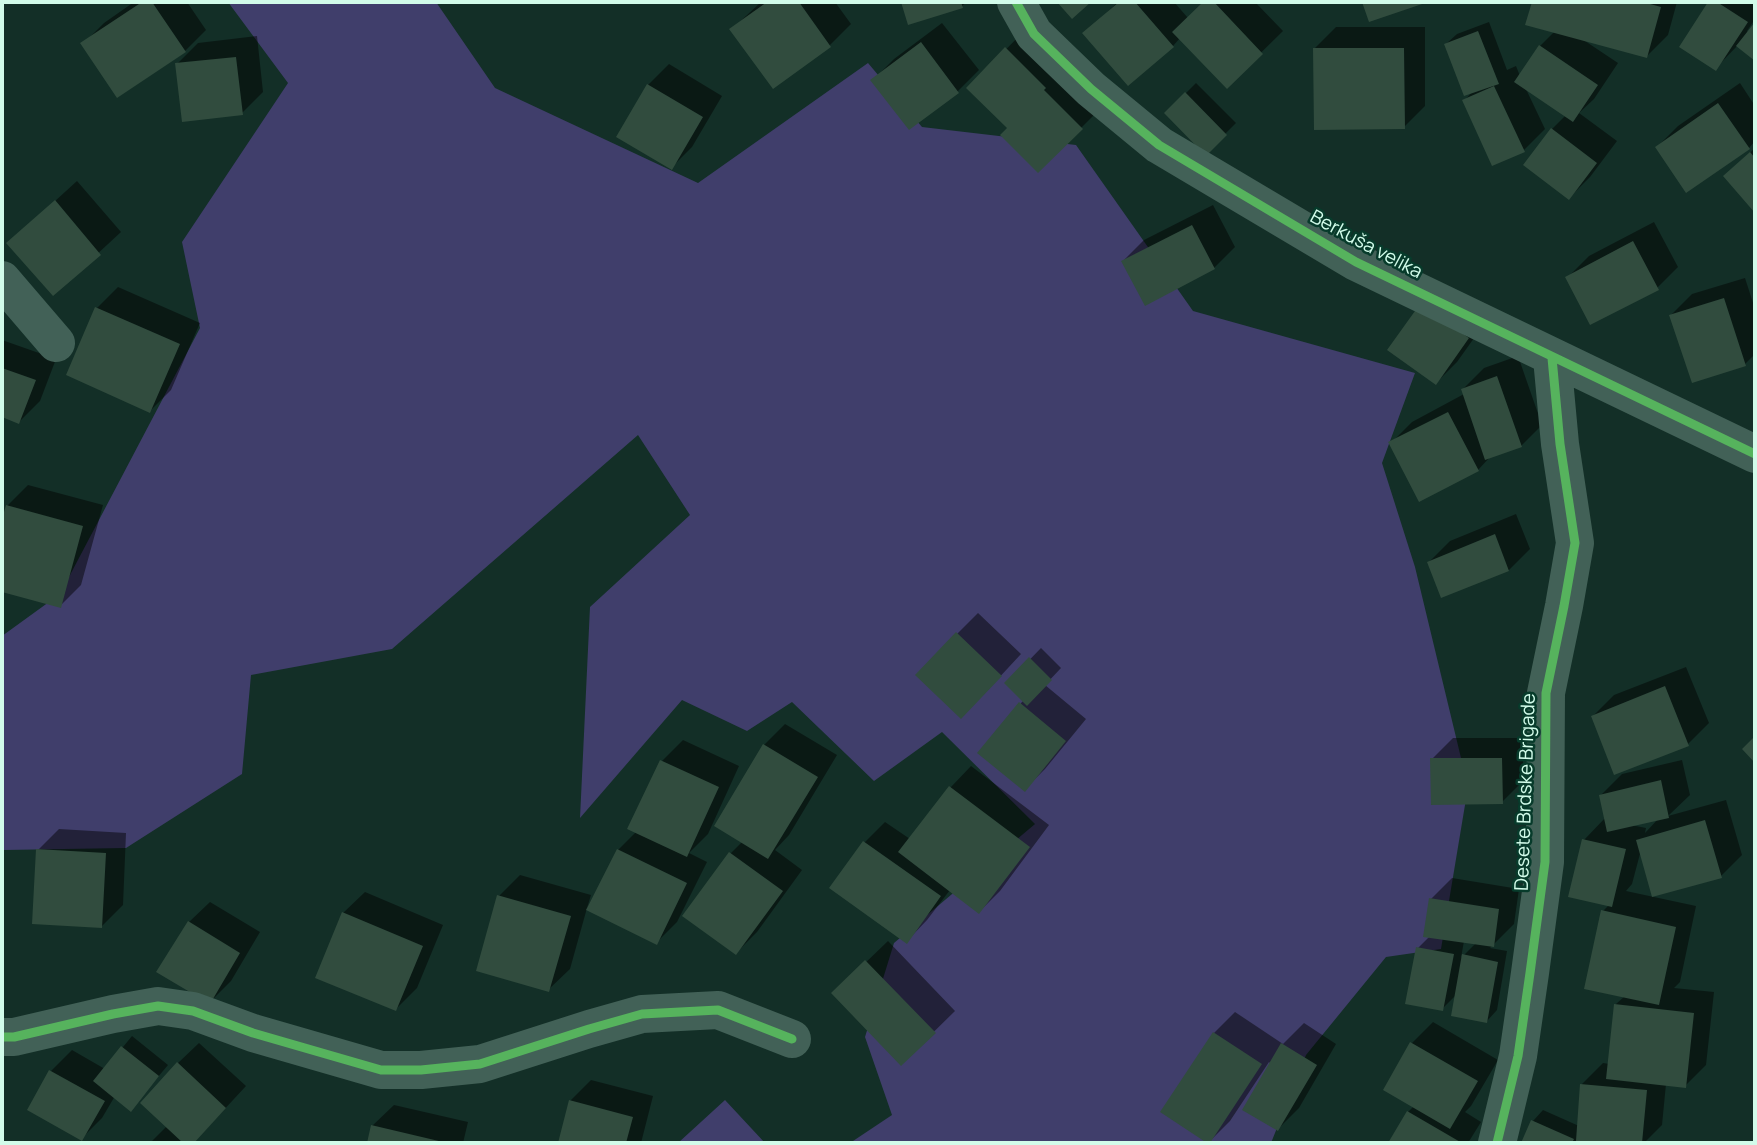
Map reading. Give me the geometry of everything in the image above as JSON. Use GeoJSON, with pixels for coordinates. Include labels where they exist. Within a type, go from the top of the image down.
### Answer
{"type":"FeatureCollection","features":[{"type":"Feature","properties":{"kind":"street","name":"Berkuša velika"},"geometry":{"type":"LineString","coordinates":[[1016,2],[1034,34],[1091,89],[1159,145],[1356,262],[1552,358],[1753,448]]}},
{"type":"Feature","properties":{"kind":"street"},"geometry":{"type":"LineString","coordinates":[[2,280],[57,343]]}},
{"type":"Feature","properties":{"kind":"street","name":"Desete Brdske Brigade"},"geometry":{"type":"LineString","coordinates":[[1497,1143],[1518,1056],[1545,862],[1546,693],[1575,542],[1560,444],[1552,358]]}},
{"type":"Feature","properties":{"kind":"street"},"geometry":{"type":"LineString","coordinates":[[2,1037],[14,1037],[158,1006],[193,1011],[253,1033],[381,1070],[421,1070],[480,1064],[642,1014],[718,1010],[792,1039]]}},
{"type":"Feature","properties":{"kind":"shaded area"},"geometry":{"type":"Polygon","coordinates":[[[228,2],[436,2],[495,88],[698,183],[868,63],[922,127],[1076,145],[1193,311],[1415,373],[1382,463],[1415,567],[1468,787],[1441,949],[1386,957],[1306,1055],[1271,1143],[850,1143],[892,1115],[865,1037],[894,943],[1035,824],[942,732],[874,781],[792,702],[747,731],[682,700],[580,818],[590,607],[690,515],[638,435],[392,649],[251,675],[242,774],[126,848],[4,850],[2,861],[2,636],[60,594],[200,328],[182,242],[288,83],[228,2]]]}},
{"type":"Feature","properties":{"kind":"shaded area"},"geometry":{"type":"Polygon","coordinates":[[[725,1100],[765,1143],[678,1143],[725,1100]]]}},
{"type":"Feature","properties":{"kind":"building"},"geometry":{"type":"Polygon","coordinates":[[[142,2],[152,2],[186,52],[117,98],[80,43],[142,2]]]}},
{"type":"Feature","properties":{"kind":"building"},"geometry":{"type":"Polygon","coordinates":[[[767,2],[799,2],[831,47],[773,89],[729,29],[767,2]]]}},
{"type":"Feature","properties":{"kind":"building"},"geometry":{"type":"Polygon","coordinates":[[[901,2],[961,2],[963,8],[908,25],[901,2]]]}},
{"type":"Feature","properties":{"kind":"building"},"geometry":{"type":"Polygon","coordinates":[[[1057,2],[1091,2],[1072,19],[1057,2]]]}},
{"type":"Feature","properties":{"kind":"building"},"geometry":{"type":"Polygon","coordinates":[[[1119,2],[1135,2],[1174,47],[1128,86],[1082,33],[1119,2]]]}},
{"type":"Feature","properties":{"kind":"building"},"geometry":{"type":"Polygon","coordinates":[[[1203,2],[1214,2],[1263,54],[1227,89],[1172,32],[1203,2]]]}},
{"type":"Feature","properties":{"kind":"building"},"geometry":{"type":"Polygon","coordinates":[[[1362,2],[1428,2],[1369,22],[1362,2]]]}},
{"type":"Feature","properties":{"kind":"building"},"geometry":{"type":"Polygon","coordinates":[[[1532,2],[1643,2],[1661,7],[1647,58],[1525,25],[1532,2]]]}},
{"type":"Feature","properties":{"kind":"building"},"geometry":{"type":"Polygon","coordinates":[[[1708,2],[1717,2],[1748,22],[1716,71],[1679,47],[1708,2]]]}},
{"type":"Feature","properties":{"kind":"building"},"geometry":{"type":"Polygon","coordinates":[[[1755,22],[1755,61],[1736,46],[1755,22]]]}},
{"type":"Feature","properties":{"kind":"building"},"geometry":{"type":"Polygon","coordinates":[[[1478,31],[1499,84],[1464,96],[1444,44],[1478,31]]]}},
{"type":"Feature","properties":{"kind":"building"},"geometry":{"type":"Polygon","coordinates":[[[921,42],[959,93],[909,130],[870,80],[921,42]]]}},
{"type":"Feature","properties":{"kind":"building"},"geometry":{"type":"Polygon","coordinates":[[[1539,45],[1598,85],[1573,122],[1514,82],[1539,45]]]}},
{"type":"Feature","properties":{"kind":"building"},"geometry":{"type":"Polygon","coordinates":[[[1005,47],[1083,129],[1038,173],[1000,135],[1007,128],[966,88],[1005,47]]]}},
{"type":"Feature","properties":{"kind":"building"},"geometry":{"type":"Polygon","coordinates":[[[1313,48],[1404,48],[1405,129],[1314,130],[1313,48]]]}},
{"type":"Feature","properties":{"kind":"building"},"geometry":{"type":"Polygon","coordinates":[[[236,57],[243,115],[182,122],[175,63],[236,57]]]}},
{"type":"Feature","properties":{"kind":"building"},"geometry":{"type":"Polygon","coordinates":[[[647,84],[703,117],[672,170],[616,137],[647,84]]]}},
{"type":"Feature","properties":{"kind":"building"},"geometry":{"type":"Polygon","coordinates":[[[1494,86],[1525,152],[1492,166],[1462,100],[1494,86]]]}},
{"type":"Feature","properties":{"kind":"building"},"geometry":{"type":"Polygon","coordinates":[[[1185,92],[1227,135],[1206,156],[1164,113],[1185,92]]]}},
{"type":"Feature","properties":{"kind":"building"},"geometry":{"type":"Polygon","coordinates":[[[1718,103],[1750,149],[1686,193],[1655,147],[1718,103]]]}},
{"type":"Feature","properties":{"kind":"building"},"geometry":{"type":"Polygon","coordinates":[[[1551,128],[1597,163],[1569,200],[1523,165],[1551,128]]]}},
{"type":"Feature","properties":{"kind":"building"},"geometry":{"type":"Polygon","coordinates":[[[1750,152],[1755,158],[1755,213],[1723,176],[1750,152]]]}},
{"type":"Feature","properties":{"kind":"building"},"geometry":{"type":"Polygon","coordinates":[[[55,200],[101,255],[53,296],[6,243],[55,200]]]}},
{"type":"Feature","properties":{"kind":"building"},"geometry":{"type":"Polygon","coordinates":[[[1192,225],[1215,269],[1145,306],[1121,261],[1192,225]]]}},
{"type":"Feature","properties":{"kind":"building"},"geometry":{"type":"Polygon","coordinates":[[[1633,241],[1659,290],[1590,325],[1565,277],[1633,241]]]}},
{"type":"Feature","properties":{"kind":"building"},"geometry":{"type":"Polygon","coordinates":[[[1724,298],[1746,366],[1692,383],[1669,315],[1724,298]]]}},
{"type":"Feature","properties":{"kind":"building"},"geometry":{"type":"Polygon","coordinates":[[[1420,304],[1469,338],[1436,385],[1387,350],[1420,304]]]}},
{"type":"Feature","properties":{"kind":"building"},"geometry":{"type":"Polygon","coordinates":[[[95,307],[180,344],[150,413],[66,375],[95,307]]]}},
{"type":"Feature","properties":{"kind":"building"},"geometry":{"type":"Polygon","coordinates":[[[2,368],[36,380],[19,424],[2,417],[2,368]]]}},
{"type":"Feature","properties":{"kind":"building"},"geometry":{"type":"Polygon","coordinates":[[[1497,376],[1522,447],[1485,460],[1461,389],[1497,376]]]}},
{"type":"Feature","properties":{"kind":"building"},"geometry":{"type":"Polygon","coordinates":[[[1448,412],[1479,471],[1419,502],[1388,442],[1448,412]]]}},
{"type":"Feature","properties":{"kind":"building"},"geometry":{"type":"Polygon","coordinates":[[[6,505],[83,526],[61,608],[2,592],[2,519],[6,505]]]}},
{"type":"Feature","properties":{"kind":"building"},"geometry":{"type":"Polygon","coordinates":[[[1495,534],[1509,571],[1441,598],[1427,562],[1495,534]]]}},
{"type":"Feature","properties":{"kind":"building"},"geometry":{"type":"Polygon","coordinates":[[[956,632],[1002,676],[961,719],[915,675],[956,632]]]}},
{"type":"Feature","properties":{"kind":"building"},"geometry":{"type":"Polygon","coordinates":[[[1029,657],[1052,680],[1027,706],[1004,683],[1029,657]]]}},
{"type":"Feature","properties":{"kind":"building"},"geometry":{"type":"Polygon","coordinates":[[[1665,686],[1689,746],[1614,775],[1591,716],[1665,686]]]}},
{"type":"Feature","properties":{"kind":"building"},"geometry":{"type":"Polygon","coordinates":[[[1019,702],[1066,741],[1025,792],[977,753],[1019,702]]]}},
{"type":"Feature","properties":{"kind":"building"},"geometry":{"type":"Polygon","coordinates":[[[1755,736],[1755,763],[1742,749],[1755,736]]]}},
{"type":"Feature","properties":{"kind":"building"},"geometry":{"type":"Polygon","coordinates":[[[763,744],[818,777],[768,859],[714,826],[763,744]]]}},
{"type":"Feature","properties":{"kind":"building"},"geometry":{"type":"Polygon","coordinates":[[[1430,758],[1502,758],[1503,804],[1431,805],[1430,758]]]}},
{"type":"Feature","properties":{"kind":"building"},"geometry":{"type":"Polygon","coordinates":[[[660,760],[719,787],[687,857],[627,829],[660,760]]]}},
{"type":"Feature","properties":{"kind":"building"},"geometry":{"type":"Polygon","coordinates":[[[1661,780],[1669,818],[1607,832],[1599,795],[1661,780]]]}},
{"type":"Feature","properties":{"kind":"building"},"geometry":{"type":"Polygon","coordinates":[[[949,786],[1030,847],[979,914],[898,852],[949,786]]]}},
{"type":"Feature","properties":{"kind":"building"},"geometry":{"type":"Polygon","coordinates":[[[1705,820],[1722,878],[1652,897],[1636,840],[1705,820]]]}},
{"type":"Feature","properties":{"kind":"building"},"geometry":{"type":"Polygon","coordinates":[[[1582,839],[1626,849],[1612,907],[1568,897],[1582,839]]]}},
{"type":"Feature","properties":{"kind":"building"},"geometry":{"type":"Polygon","coordinates":[[[863,841],[941,896],[907,944],[829,888],[863,841]]]}},
{"type":"Feature","properties":{"kind":"building"},"geometry":{"type":"Polygon","coordinates":[[[36,849],[106,853],[102,928],[32,924],[36,849]]]}},
{"type":"Feature","properties":{"kind":"building"},"geometry":{"type":"Polygon","coordinates":[[[617,849],[687,883],[657,945],[586,910],[617,849]]]}},
{"type":"Feature","properties":{"kind":"building"},"geometry":{"type":"Polygon","coordinates":[[[729,852],[783,891],[736,955],[682,916],[729,852]]]}},
{"type":"Feature","properties":{"kind":"building"},"geometry":{"type":"Polygon","coordinates":[[[497,895],[571,916],[549,992],[476,971],[497,895]]]}},
{"type":"Feature","properties":{"kind":"building"},"geometry":{"type":"Polygon","coordinates":[[[1429,898],[1499,909],[1494,947],[1423,937],[1429,898]]]}},
{"type":"Feature","properties":{"kind":"building"},"geometry":{"type":"Polygon","coordinates":[[[1601,910],[1676,927],[1659,1005],[1584,989],[1601,910]]]}},
{"type":"Feature","properties":{"kind":"building"},"geometry":{"type":"Polygon","coordinates":[[[342,912],[423,946],[396,1011],[315,978],[342,912]]]}},
{"type":"Feature","properties":{"kind":"building"},"geometry":{"type":"Polygon","coordinates":[[[188,921],[240,953],[210,1004],[156,972],[188,921]]]}},
{"type":"Feature","properties":{"kind":"building"},"geometry":{"type":"Polygon","coordinates":[[[1416,947],[1454,954],[1443,1011],[1405,1004],[1416,947]]]}},
{"type":"Feature","properties":{"kind":"building"},"geometry":{"type":"Polygon","coordinates":[[[1462,954],[1498,962],[1487,1023],[1451,1016],[1462,954]]]}},
{"type":"Feature","properties":{"kind":"building"},"geometry":{"type":"Polygon","coordinates":[[[865,960],[936,1033],[901,1066],[831,993],[865,960]]]}},
{"type":"Feature","properties":{"kind":"building"},"geometry":{"type":"Polygon","coordinates":[[[1614,1004],[1694,1013],[1686,1088],[1606,1079],[1614,1004]]]}},
{"type":"Feature","properties":{"kind":"building"},"geometry":{"type":"Polygon","coordinates":[[[1213,1032],[1262,1064],[1210,1143],[1207,1143],[1160,1112],[1213,1032]]]}},
{"type":"Feature","properties":{"kind":"building"},"geometry":{"type":"Polygon","coordinates":[[[1410,1042],[1478,1081],[1450,1129],[1383,1090],[1410,1042]]]}},
{"type":"Feature","properties":{"kind":"building"},"geometry":{"type":"Polygon","coordinates":[[[1281,1043],[1317,1065],[1278,1131],[1242,1110],[1281,1043]]]}},
{"type":"Feature","properties":{"kind":"building"},"geometry":{"type":"Polygon","coordinates":[[[121,1046],[159,1076],[131,1112],[93,1081],[121,1046]]]}},
{"type":"Feature","properties":{"kind":"building"},"geometry":{"type":"Polygon","coordinates":[[[177,1062],[226,1108],[194,1143],[183,1143],[140,1103],[177,1062]]]}},
{"type":"Feature","properties":{"kind":"building"},"geometry":{"type":"Polygon","coordinates":[[[49,1070],[105,1101],[82,1141],[27,1110],[49,1070]]]}},
{"type":"Feature","properties":{"kind":"building"},"geometry":{"type":"Polygon","coordinates":[[[1580,1084],[1647,1090],[1642,1143],[1576,1141],[1580,1084]]]}},
{"type":"Feature","properties":{"kind":"building"},"geometry":{"type":"Polygon","coordinates":[[[569,1100],[633,1117],[626,1143],[558,1143],[569,1100]]]}},
{"type":"Feature","properties":{"kind":"building"},"geometry":{"type":"Polygon","coordinates":[[[1407,1111],[1462,1143],[1388,1143],[1407,1111]]]}},
{"type":"Feature","properties":{"kind":"building"},"geometry":{"type":"Polygon","coordinates":[[[1531,1120],[1574,1139],[1572,1143],[1521,1143],[1531,1120]]]}},
{"type":"Feature","properties":{"kind":"building"},"geometry":{"type":"Polygon","coordinates":[[[371,1125],[443,1142],[443,1143],[367,1143],[371,1125]]]}},
{"type":"Feature","properties":{"kind":"cycle path"},"geometry":{"type":"LineString","coordinates":[[1016,2],[1034,34],[1091,89],[1159,145],[1356,262],[1755,454]]}},
{"type":"Feature","properties":{"kind":"cycle path"},"geometry":{"type":"LineString","coordinates":[[1497,1143],[1518,1056],[1545,862],[1546,693],[1575,543],[1560,444],[1552,358]]}},
{"type":"Feature","properties":{"kind":"cycle path"},"geometry":{"type":"LineString","coordinates":[[2,1037],[14,1037],[158,1006],[193,1011],[253,1033],[381,1070],[421,1070],[480,1064],[642,1014],[718,1010],[792,1039]]}}]}
